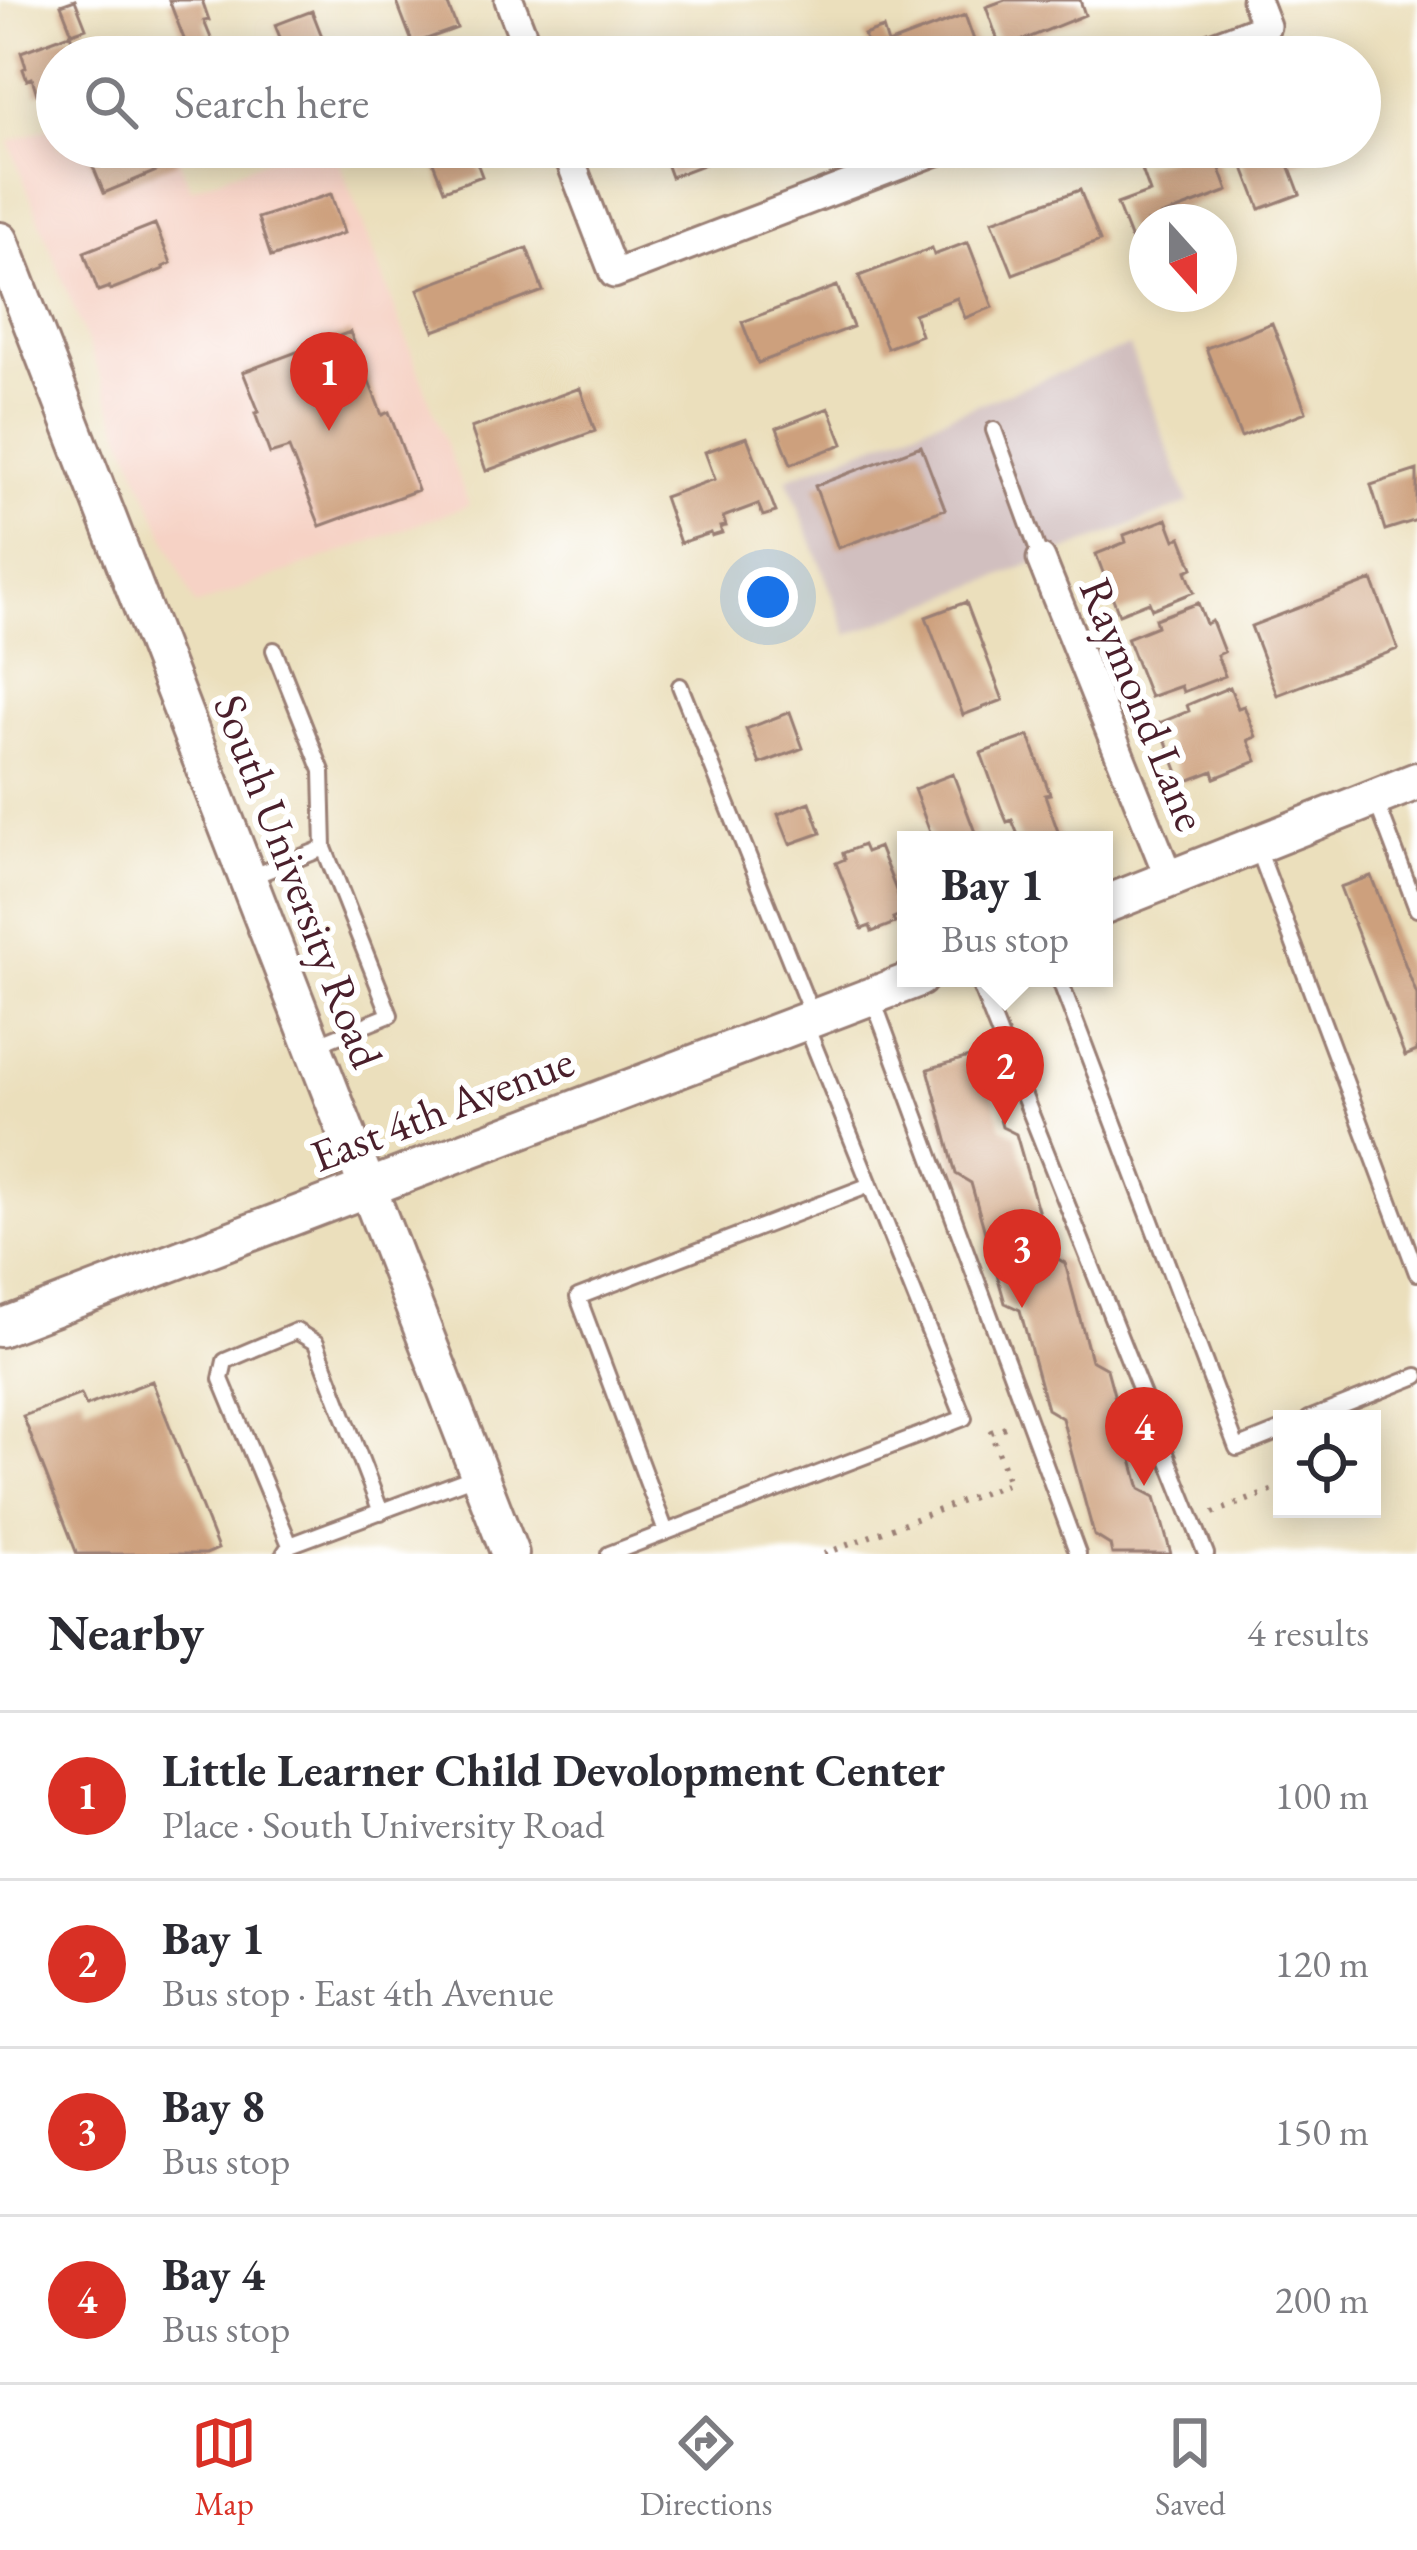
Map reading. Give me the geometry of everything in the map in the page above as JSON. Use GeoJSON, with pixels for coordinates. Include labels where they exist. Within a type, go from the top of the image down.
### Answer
{"type":"FeatureCollection","features":[{"type":"Feature","properties":{"kind":"main road","name":"South University Road"},"geometry":{"type":"LineString","coordinates":[[0,241],[510,1554]]}},
{"type":"Feature","properties":{"kind":"main road"},"geometry":{"type":"LineString","coordinates":[[1113,902],[1417,781]]}},
{"type":"Feature","properties":{"kind":"main road","name":"East 4th Avenue"},"geometry":{"type":"LineString","coordinates":[[0,1328],[897,987]]}},
{"type":"Feature","properties":{"kind":"street"},"geometry":{"type":"LineString","coordinates":[[509,0],[523,36]]}},
{"type":"Feature","properties":{"kind":"street"},"geometry":{"type":"LineString","coordinates":[[1221,36],[1261,13]]}},
{"type":"Feature","properties":{"kind":"street"},"geometry":{"type":"LineString","coordinates":[[573,168],[614,274],[892,168]]}},
{"type":"Feature","properties":{"kind":"street","name":"Raymond Lane"},"geometry":{"type":"LineString","coordinates":[[1041,560],[1170,880]]}},
{"type":"Feature","properties":{"kind":"lane"},"geometry":{"type":"LineString","coordinates":[[994,430],[1041,560]]}},
{"type":"Feature","properties":{"kind":"lane"},"geometry":{"type":"LineString","coordinates":[[274,650],[322,771],[324,848],[390,1015],[312,1046]]}},
{"type":"Feature","properties":{"kind":"lane"},"geometry":{"type":"LineString","coordinates":[[609,1554],[964,1418],[869,1185],[680,686]]}},
{"type":"Feature","properties":{"kind":"lane"},"geometry":{"type":"LineString","coordinates":[[1375,798],[1417,908]]}},
{"type":"Feature","properties":{"kind":"lane"},"geometry":{"type":"LineString","coordinates":[[1257,846],[1417,1273]]}},
{"type":"Feature","properties":{"kind":"lane"},"geometry":{"type":"LineString","coordinates":[[246,879],[324,848]]}},
{"type":"Feature","properties":{"kind":"lane"},"geometry":{"type":"LineString","coordinates":[[980,987],[1206,1554]]}},
{"type":"Feature","properties":{"kind":"lane"},"geometry":{"type":"LineString","coordinates":[[1062,987],[1237,1448],[1273,1434]]}},
{"type":"Feature","properties":{"kind":"lane"},"geometry":{"type":"LineString","coordinates":[[872,997],[1078,1554]]}},
{"type":"Feature","properties":{"kind":"lane"},"geometry":{"type":"LineString","coordinates":[[666,1532],[578,1298],[869,1185]]}},
{"type":"Feature","properties":{"kind":"lane"},"geometry":{"type":"LineString","coordinates":[[381,1511],[316,1343],[296,1331],[225,1361],[221,1379],[287,1550],[478,1474]]}},
{"type":"Feature","properties":{"kind":"lane"},"geometry":{"type":"LineString","coordinates":[[1332,1410],[1417,1376]]}},
{"type":"Feature","properties":{"kind":"path"},"geometry":{"type":"LineString","coordinates":[[824,1554],[1009,1483],[991,1432],[1028,1419]]}},
{"type":"Feature","properties":{"kind":"path"},"geometry":{"type":"LineString","coordinates":[[1192,1521],[1273,1490]]}},
{"type":"Feature","properties":{"kind":"shaded area"},"geometry":{"type":"Polygon","coordinates":[[[36,132],[36,168],[182,168],[191,189],[244,168],[342,168],[469,505],[195,606],[137,471],[9,142],[36,132]]]}},
{"type":"Feature","properties":{"kind":"shaded area"},"geometry":{"type":"Polygon","coordinates":[[[1129,346],[1189,503],[848,635],[787,478],[1129,346]]]}},
{"type":"Feature","properties":{"kind":"building"},"geometry":{"type":"Polygon","coordinates":[[[75,0],[86,28],[72,33],[61,5],[75,0]]]}},
{"type":"Feature","properties":{"kind":"building"},"geometry":{"type":"Polygon","coordinates":[[[169,0],[202,0],[210,36],[183,36],[169,0]]]}},
{"type":"Feature","properties":{"kind":"building"},"geometry":{"type":"Polygon","coordinates":[[[396,0],[446,0],[457,28],[435,36],[410,36],[396,0]]]}},
{"type":"Feature","properties":{"kind":"building"},"geometry":{"type":"Polygon","coordinates":[[[1005,0],[1080,0],[1085,15],[1033,36],[996,36],[986,7],[1005,0]]]}},
{"type":"Feature","properties":{"kind":"building"},"geometry":{"type":"Polygon","coordinates":[[[312,11],[322,36],[279,36],[275,25],[312,11]]]}},
{"type":"Feature","properties":{"kind":"building"},"geometry":{"type":"Polygon","coordinates":[[[965,15],[972,36],[909,36],[965,15]]]}},
{"type":"Feature","properties":{"kind":"building"},"geometry":{"type":"Polygon","coordinates":[[[883,28],[886,36],[864,36],[864,35],[883,28]]]}},
{"type":"Feature","properties":{"kind":"building"},"geometry":{"type":"Polygon","coordinates":[[[36,46],[36,91],[32,78],[27,80],[21,52],[36,46]]]}},
{"type":"Feature","properties":{"kind":"building"},"geometry":{"type":"Polygon","coordinates":[[[94,168],[164,168],[104,193],[94,168]]]}},
{"type":"Feature","properties":{"kind":"building"},"geometry":{"type":"Polygon","coordinates":[[[435,168],[479,168],[482,176],[444,190],[435,168]]]}},
{"type":"Feature","properties":{"kind":"building"},"geometry":{"type":"Polygon","coordinates":[[[668,168],[695,168],[671,177],[668,168]]]}},
{"type":"Feature","properties":{"kind":"building"},"geometry":{"type":"Polygon","coordinates":[[[1141,168],[1220,168],[1228,191],[1193,204],[1129,204],[1129,235],[1117,204],[1150,192],[1141,168]]]}},
{"type":"Feature","properties":{"kind":"building"},"geometry":{"type":"Polygon","coordinates":[[[1244,168],[1290,168],[1300,194],[1260,209],[1244,168]]]}},
{"type":"Feature","properties":{"kind":"building"},"geometry":{"type":"Polygon","coordinates":[[[1080,190],[1100,241],[1013,274],[992,221],[1080,190]]]}},
{"type":"Feature","properties":{"kind":"building"},"geometry":{"type":"Polygon","coordinates":[[[331,194],[344,233],[271,257],[258,218],[331,194]]]}},
{"type":"Feature","properties":{"kind":"building"},"geometry":{"type":"Polygon","coordinates":[[[155,224],[171,263],[98,291],[84,252],[155,224]]]}},
{"type":"Feature","properties":{"kind":"building"},"geometry":{"type":"Polygon","coordinates":[[[968,242],[993,307],[965,318],[957,298],[914,314],[921,335],[887,348],[859,276],[932,248],[934,255],[968,242]]]}},
{"type":"Feature","properties":{"kind":"building"},"geometry":{"type":"Polygon","coordinates":[[[527,248],[543,291],[434,331],[418,289],[527,248]]]}},
{"type":"Feature","properties":{"kind":"building"},"geometry":{"type":"Polygon","coordinates":[[[837,286],[853,327],[758,363],[742,322],[837,286]]]}},
{"type":"Feature","properties":{"kind":"building"},"geometry":{"type":"Polygon","coordinates":[[[1272,323],[1306,412],[1241,437],[1206,348],[1272,323]]]}},
{"type":"Feature","properties":{"kind":"building"},"geometry":{"type":"Polygon","coordinates":[[[350,332],[382,415],[389,412],[418,490],[320,526],[289,448],[270,454],[243,372],[350,332]]]}},
{"type":"Feature","properties":{"kind":"building"},"geometry":{"type":"Polygon","coordinates":[[[580,388],[595,431],[486,471],[471,428],[580,388]]]}},
{"type":"Feature","properties":{"kind":"building"},"geometry":{"type":"Polygon","coordinates":[[[829,408],[843,444],[791,464],[777,428],[829,408]]]}},
{"type":"Feature","properties":{"kind":"building"},"geometry":{"type":"Polygon","coordinates":[[[747,437],[776,512],[763,516],[758,504],[723,517],[722,533],[680,543],[664,497],[715,479],[705,452],[747,437]]]}},
{"type":"Feature","properties":{"kind":"building"},"geometry":{"type":"Polygon","coordinates":[[[921,446],[945,509],[838,548],[815,486],[921,446]]]}},
{"type":"Feature","properties":{"kind":"building"},"geometry":{"type":"Polygon","coordinates":[[[1417,470],[1417,520],[1385,530],[1371,485],[1417,470]]]}},
{"type":"Feature","properties":{"kind":"building"},"geometry":{"type":"Polygon","coordinates":[[[1167,519],[1175,540],[1181,537],[1193,568],[1186,571],[1194,592],[1152,609],[1149,602],[1119,614],[1096,554],[1126,542],[1124,535],[1167,519]]]}},
{"type":"Feature","properties":{"kind":"building"},"geometry":{"type":"Polygon","coordinates":[[[1372,580],[1398,649],[1277,695],[1251,626],[1372,580]]]}},
{"type":"Feature","properties":{"kind":"building"},"geometry":{"type":"Polygon","coordinates":[[[966,602],[1003,700],[963,715],[926,617],[966,602]]]}},
{"type":"Feature","properties":{"kind":"building"},"geometry":{"type":"Polygon","coordinates":[[[1198,603],[1206,624],[1212,621],[1224,652],[1217,655],[1225,676],[1183,692],[1181,686],[1150,697],[1127,638],[1157,626],[1155,619],[1198,603]]]}},
{"type":"Feature","properties":{"kind":"building"},"geometry":{"type":"Polygon","coordinates":[[[1230,687],[1238,708],[1244,706],[1256,737],[1248,740],[1257,761],[1215,778],[1213,771],[1182,783],[1159,723],[1230,687]]]}},
{"type":"Feature","properties":{"kind":"building"},"geometry":{"type":"Polygon","coordinates":[[[790,712],[803,748],[760,764],[746,729],[790,712]]]}},
{"type":"Feature","properties":{"kind":"building"},"geometry":{"type":"Polygon","coordinates":[[[1029,736],[1058,831],[1016,831],[1012,820],[1007,822],[981,753],[1029,736]]]}},
{"type":"Feature","properties":{"kind":"building"},"geometry":{"type":"Polygon","coordinates":[[[953,774],[974,831],[930,831],[914,789],[953,774]]]}},
{"type":"Feature","properties":{"kind":"building"},"geometry":{"type":"Polygon","coordinates":[[[810,802],[821,833],[790,844],[778,814],[810,802]]]}},
{"type":"Feature","properties":{"kind":"building"},"geometry":{"type":"Polygon","coordinates":[[[863,845],[866,852],[879,847],[897,893],[895,923],[872,932],[870,926],[862,929],[836,863],[845,859],[843,853],[863,845]]]}},
{"type":"Feature","properties":{"kind":"building"},"geometry":{"type":"Polygon","coordinates":[[[1371,876],[1417,995],[1417,1051],[1405,1056],[1340,887],[1371,876]]]}},
{"type":"Feature","properties":{"kind":"building"},"geometry":{"type":"Polygon","coordinates":[[[982,1053],[1002,1127],[1016,1134],[1051,1255],[1065,1263],[1091,1360],[1107,1369],[1140,1489],[1155,1497],[1171,1554],[1112,1554],[1110,1545],[1094,1535],[1062,1418],[1047,1409],[1020,1310],[1005,1303],[971,1183],[956,1174],[928,1069],[982,1053]]]}},
{"type":"Feature","properties":{"kind":"building"},"geometry":{"type":"Polygon","coordinates":[[[152,1381],[218,1549],[206,1554],[77,1554],[23,1416],[81,1394],[86,1406],[152,1381]]]}},
{"type":"Feature","properties":{"kind":"place","name":"Little Learner Child Devolopment Center"},"geometry":{"type":"Point","coordinates":[329,431]}},
{"type":"Feature","properties":{"kind":"place","name":"Bay 1"},"geometry":{"type":"Point","coordinates":[1005,1125]}},
{"type":"Feature","properties":{"kind":"place","name":"Bay 8"},"geometry":{"type":"Point","coordinates":[1022,1308]}},
{"type":"Feature","properties":{"kind":"place","name":"Bay 4"},"geometry":{"type":"Point","coordinates":[1144,1486]}}]}
